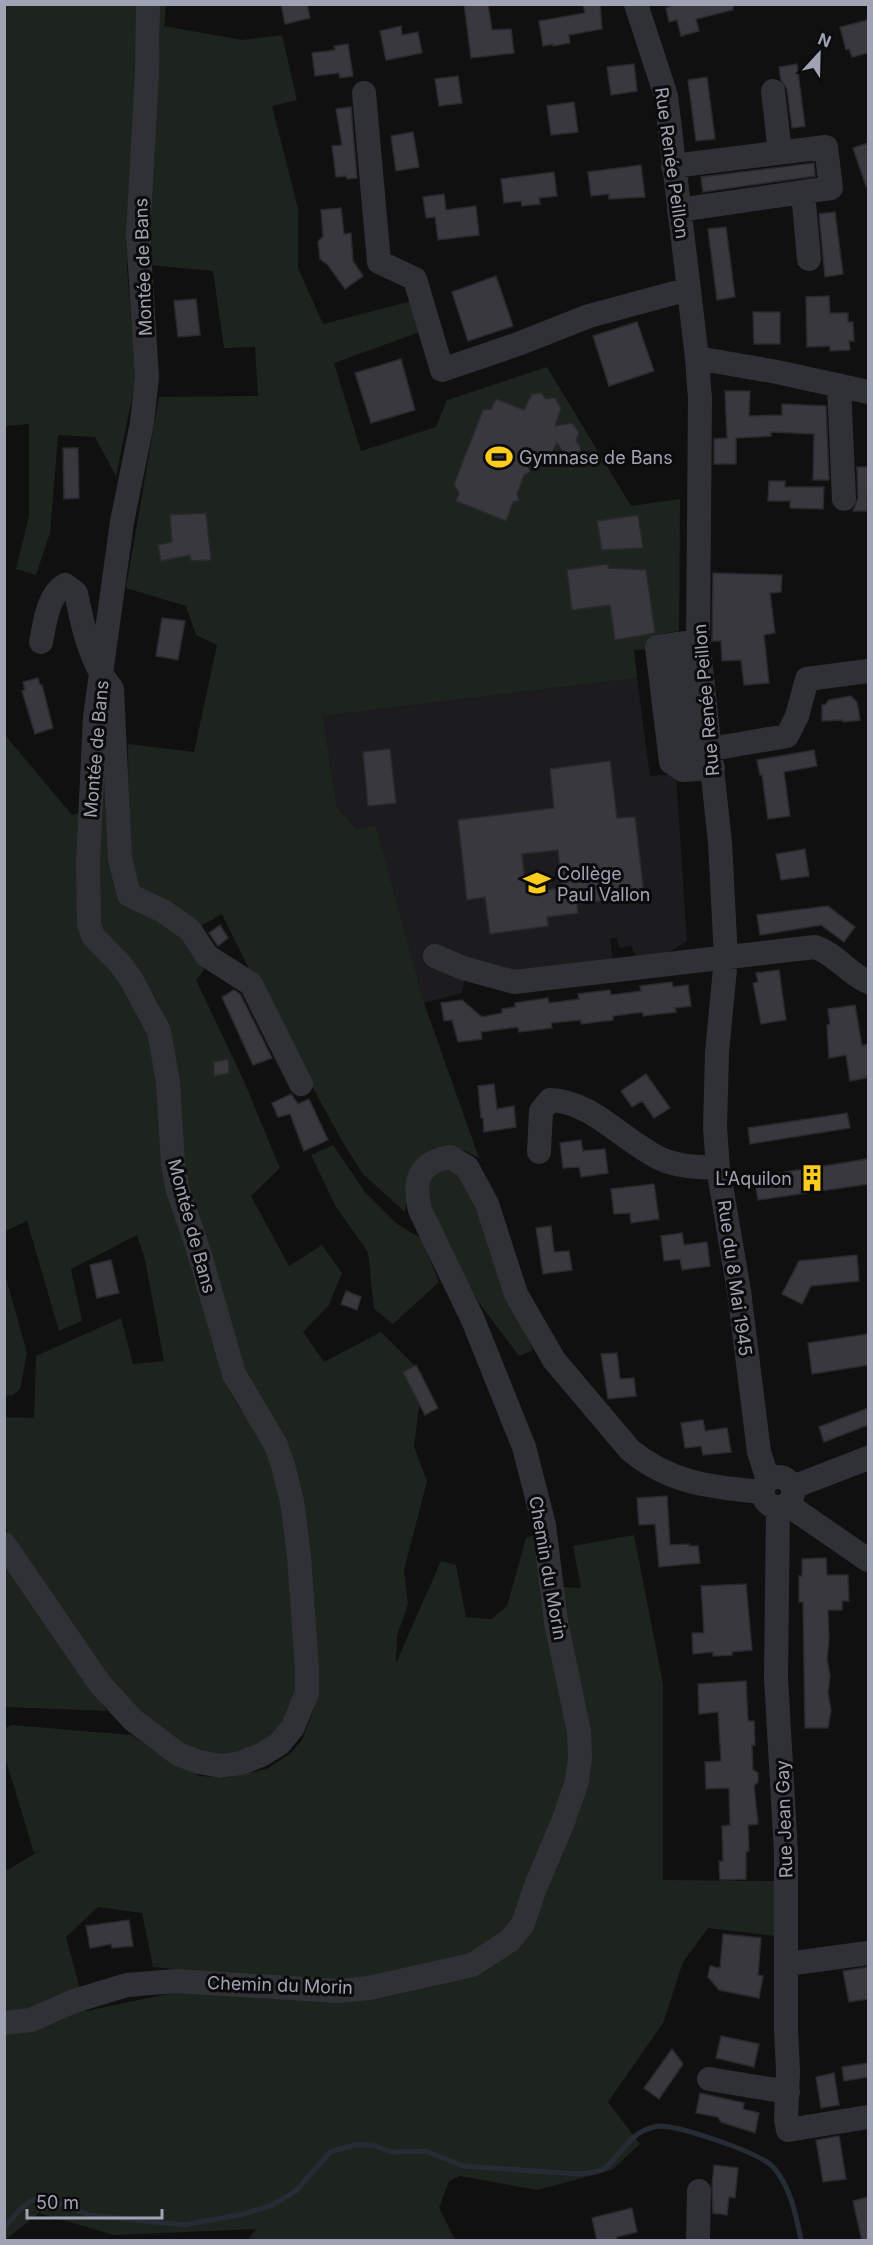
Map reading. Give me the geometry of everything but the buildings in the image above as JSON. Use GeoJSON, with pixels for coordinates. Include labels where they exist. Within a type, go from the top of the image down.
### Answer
{"type":"FeatureCollection","features":[{"type":"Feature","properties":{"kind":"street","name":"Montée de Bans"},"geometry":{"type":"LineString","coordinates":[[4,1544],[100,1684],[133,1720],[178,1754],[199,1762],[221,1766],[241,1763],[279,1744],[293,1727],[307,1693],[307,1668],[292,1501],[283,1465],[276,1445],[234,1374],[199,1252],[177,1187],[172,1164],[168,1082],[159,1031],[131,979],[93,936],[89,924],[87,900],[95,717],[122,522],[142,423],[147,376],[138,234],[147,74],[148,4]]}},
{"type":"Feature","properties":{"kind":"street","name":"Rue Renée Peillon"},"geometry":{"type":"LineString","coordinates":[[636,4],[666,96],[697,358],[700,411],[688,642],[705,762],[720,842],[726,958],[721,1004]]}},
{"type":"Feature","properties":{"kind":"street"},"geometry":{"type":"LineString","coordinates":[[772,91],[780,152]]}},
{"type":"Feature","properties":{"kind":"street"},"geometry":{"type":"LineString","coordinates":[[364,93],[379,262],[415,279],[442,370],[519,344],[589,316],[689,289]]}},
{"type":"Feature","properties":{"kind":"street"},"geometry":{"type":"LineString","coordinates":[[673,165],[826,147],[831,188],[679,210]]}},
{"type":"Feature","properties":{"kind":"street"},"geometry":{"type":"LineString","coordinates":[[803,192],[809,259]]}},
{"type":"Feature","properties":{"kind":"street"},"geometry":{"type":"LineString","coordinates":[[697,358],[868,392]]}},
{"type":"Feature","properties":{"kind":"street"},"geometry":{"type":"LineString","coordinates":[[839,385],[844,499]]}},
{"type":"Feature","properties":{"kind":"street"},"geometry":{"type":"LineString","coordinates":[[40,642],[53,597],[65,585],[76,593],[86,638],[102,677],[112,689],[120,859],[129,895],[163,911],[190,930],[207,956],[251,984],[301,1084]]}},
{"type":"Feature","properties":{"kind":"street"},"geometry":{"type":"LineString","coordinates":[[688,642],[657,647],[671,762],[683,770],[787,736],[797,716],[807,679],[868,671]]}},
{"type":"Feature","properties":{"kind":"street"},"geometry":{"type":"LineString","coordinates":[[435,956],[463,968],[514,982],[815,947],[824,950],[868,988]]}},
{"type":"Feature","properties":{"kind":"street","name":"Rue du 8 Mai 1945"},"geometry":{"type":"LineString","coordinates":[[721,1004],[715,1128],[718,1168],[739,1291],[759,1452],[778,1494]]}},
{"type":"Feature","properties":{"kind":"street"},"geometry":{"type":"LineString","coordinates":[[539,1152],[541,1111],[550,1100],[562,1100],[580,1107],[660,1158],[691,1167],[718,1168]]}},
{"type":"Feature","properties":{"kind":"street","name":"Chemin du Morin"},"geometry":{"type":"LineString","coordinates":[[4,2023],[31,2020],[74,2001],[127,1985],[176,1981],[338,1991],[369,1988],[472,1965],[508,1941],[523,1924],[577,1781],[580,1758],[579,1732],[556,1622],[544,1526],[524,1448],[472,1320],[420,1210],[417,1181],[424,1167],[436,1160],[450,1157],[467,1167],[487,1204],[516,1293],[554,1360],[630,1450],[642,1461],[672,1476],[701,1486],[778,1494]]}},
{"type":"Feature","properties":{"kind":"street"},"geometry":{"type":"LineString","coordinates":[[778,1494],[868,1458]]}},
{"type":"Feature","properties":{"kind":"street"},"geometry":{"type":"LineString","coordinates":[[778,1494],[868,1560]]}},
{"type":"Feature","properties":{"kind":"street","name":"Rue Jean Gay"},"geometry":{"type":"LineString","coordinates":[[778,1494],[777,1677],[784,1788],[788,1964],[786,2119],[788,2130],[868,2116]]}},
{"type":"Feature","properties":{"kind":"street"},"geometry":{"type":"LineString","coordinates":[[788,1964],[868,1953]]}},
{"type":"Feature","properties":{"kind":"street"},"geometry":{"type":"LineString","coordinates":[[709,2079],[788,2092]]}},
{"type":"Feature","properties":{"kind":"street"},"geometry":{"type":"LineString","coordinates":[[698,2241],[699,2191]]}},
{"type":"Feature","properties":{"kind":"shaded area"},"geometry":{"type":"Polygon","coordinates":[[[5,5],[141,5],[140,74],[127,268],[136,379],[116,476],[95,437],[58,435],[50,533],[36,575],[16,569],[29,516],[29,424],[5,426],[5,5]]]}},
{"type":"Feature","properties":{"kind":"shaded area"},"geometry":{"type":"Polygon","coordinates":[[[158,5],[166,5],[164,26],[242,40],[282,35],[297,100],[272,106],[298,209],[298,268],[323,324],[412,301],[420,332],[334,363],[361,451],[436,427],[447,400],[547,367],[631,506],[680,499],[679,631],[652,636],[653,649],[634,650],[637,678],[323,716],[337,807],[357,829],[376,826],[424,1003],[479,1158],[464,1150],[444,1148],[411,1174],[405,1212],[363,1174],[342,1141],[259,989],[222,914],[197,928],[143,894],[129,864],[128,744],[194,752],[217,645],[196,635],[186,606],[126,588],[159,397],[258,396],[255,347],[224,348],[213,271],[150,265],[148,200],[160,40],[158,5]]]}},
{"type":"Feature","properties":{"kind":"shaded area","name":"Collège Paul Vallon"},"geometry":{"type":"Polygon","coordinates":[[[637,678],[650,776],[676,774],[687,941],[668,953],[635,956],[632,946],[619,948],[617,938],[610,938],[613,964],[523,975],[469,960],[462,993],[424,1003],[376,827],[357,829],[337,807],[323,716],[637,678]]]}},
{"type":"Feature","properties":{"kind":"shaded area"},"geometry":{"type":"Polygon","coordinates":[[[4,734],[72,815],[82,812],[80,916],[119,973],[152,1035],[224,1378],[238,1406],[258,1432],[287,1495],[299,1670],[293,1709],[272,1737],[231,1757],[193,1752],[161,1732],[102,1672],[5,1528],[5,1417],[34,1418],[36,1356],[121,1318],[133,1364],[164,1361],[145,1260],[137,1235],[71,1269],[82,1321],[59,1331],[27,1221],[5,1231],[4,734]]]}},
{"type":"Feature","properties":{"kind":"shaded area"},"geometry":{"type":"Polygon","coordinates":[[[101,738],[116,881],[172,927],[202,958],[204,970],[196,980],[243,1079],[280,1168],[251,1196],[289,1266],[322,1245],[342,1273],[329,1305],[303,1332],[324,1362],[381,1332],[423,1374],[414,1447],[427,1481],[404,1570],[408,1604],[397,1636],[396,1663],[441,1561],[456,1565],[466,1617],[492,1619],[507,1606],[526,1538],[537,1534],[544,1586],[581,1588],[573,1546],[634,1535],[663,1684],[663,1880],[774,1881],[774,1936],[708,1928],[683,1962],[663,2023],[608,2102],[640,2144],[612,2170],[537,2190],[460,2176],[449,2181],[439,2208],[455,2240],[248,2240],[256,2229],[114,2235],[39,2213],[5,2240],[4,1872],[41,1850],[34,1853],[5,1757],[5,1728],[12,1725],[131,1735],[173,1763],[200,1776],[225,1778],[267,1769],[291,1753],[302,1740],[313,1711],[317,1686],[298,1482],[246,1382],[185,1184],[171,1042],[158,1002],[143,979],[100,926],[97,911],[101,738]],[[98,1907],[66,1937],[86,2011],[182,1991],[204,1972],[153,1967],[142,1913],[98,1907]]]}},
{"type":"Feature","properties":{"kind":"shaded area"},"geometry":{"type":"Polygon","coordinates":[[[333,1145],[365,1192],[397,1224],[422,1239],[439,1282],[393,1324],[374,1309],[368,1252],[336,1207],[311,1155],[333,1145]]]}},
{"type":"Feature","properties":{"kind":"shaded area"},"geometry":{"type":"Polygon","coordinates":[[[441,1168],[456,1170],[472,1199],[533,1350],[519,1356],[477,1300],[427,1202],[431,1173],[441,1168]]]}},
{"type":"Feature","properties":{"kind":"shaded area"},"geometry":{"type":"Polygon","coordinates":[[[4,1271],[27,1353],[20,1389],[13,1395],[5,1396],[4,1271]]]}},
{"type":"Feature","properties":{"kind":"shaded area"},"geometry":{"type":"Polygon","coordinates":[[[5,1561],[107,1711],[5,1707],[5,1561]]]}},
{"type":"Feature","properties":{"kind":"waterway"},"geometry":{"type":"LineString","coordinates":[[4,2228],[26,2205],[42,2197],[89,2215],[184,2225],[244,2214],[272,2205],[296,2191],[330,2152],[354,2145],[373,2145],[391,2152],[426,2151],[463,2166],[578,2174],[599,2171],[605,2168],[639,2133],[662,2126],[687,2131],[738,2148],[774,2168],[789,2193],[801,2240]]}},
{"type":"Feature","properties":{"kind":"place","name":"Gymnase de Bans"},"geometry":{"type":"Point","coordinates":[499,457]}},
{"type":"Feature","properties":{"kind":"place","name":"Collège Paul Vallon"},"geometry":{"type":"Point","coordinates":[537,883]}},
{"type":"Feature","properties":{"kind":"place","name":"L'Aquilon"},"geometry":{"type":"Point","coordinates":[812,1178]}}]}
